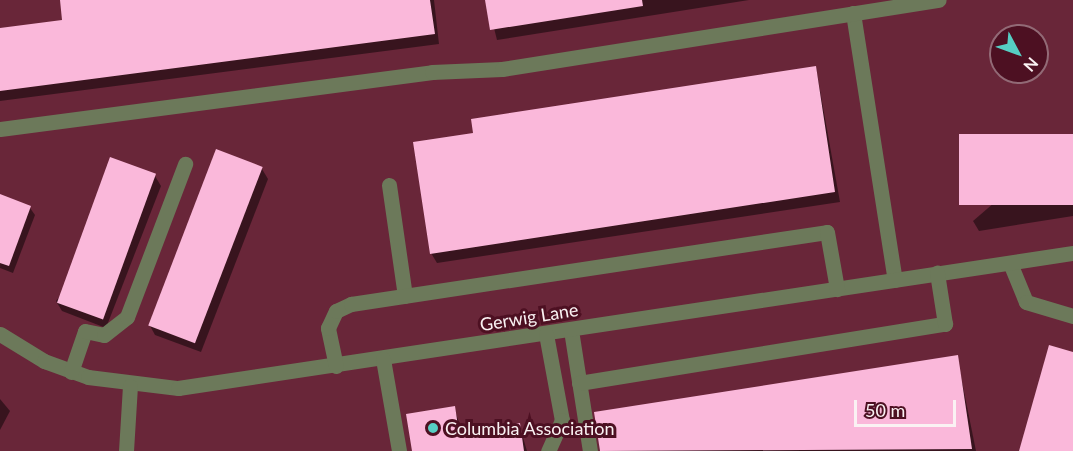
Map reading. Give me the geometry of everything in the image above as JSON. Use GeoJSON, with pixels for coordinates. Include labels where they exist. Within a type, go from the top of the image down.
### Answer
{"type":"FeatureCollection","features":[{"type":"Feature","properties":{"kind":"street"},"geometry":{"type":"LineString","coordinates":[[0,129],[432,72],[502,69],[939,0]]}},
{"type":"Feature","properties":{"kind":"street"},"geometry":{"type":"LineString","coordinates":[[853,13],[895,280]]}},
{"type":"Feature","properties":{"kind":"street"},"geometry":{"type":"LineString","coordinates":[[71,372],[85,331],[104,335],[126,317],[185,164]]}},
{"type":"Feature","properties":{"kind":"street"},"geometry":{"type":"LineString","coordinates":[[389,185],[405,296]]}},
{"type":"Feature","properties":{"kind":"street"},"geometry":{"type":"LineString","coordinates":[[336,366],[328,328],[336,311],[405,296],[827,232],[837,289]]}},
{"type":"Feature","properties":{"kind":"street","name":"Gerwig Lane"},"geometry":{"type":"LineString","coordinates":[[0,334],[71,372],[130,386],[208,386],[1073,253]]}},
{"type":"Feature","properties":{"kind":"street"},"geometry":{"type":"LineString","coordinates":[[1010,263],[1026,302],[1073,316]]}},
{"type":"Feature","properties":{"kind":"street"},"geometry":{"type":"LineString","coordinates":[[579,383],[945,324],[937,273]]}},
{"type":"Feature","properties":{"kind":"street"},"geometry":{"type":"LineString","coordinates":[[571,330],[590,451]]}},
{"type":"Feature","properties":{"kind":"street"},"geometry":{"type":"LineString","coordinates":[[546,334],[562,420],[548,451]]}},
{"type":"Feature","properties":{"kind":"street"},"geometry":{"type":"LineString","coordinates":[[383,359],[399,451]]}},
{"type":"Feature","properties":{"kind":"street"},"geometry":{"type":"LineString","coordinates":[[126,451],[130,386]]}},
{"type":"Feature","properties":{"kind":"shaded area"},"geometry":{"type":"Polygon","coordinates":[[[0,0],[1073,0],[1073,451],[0,451],[0,0]]]}},
{"type":"Feature","properties":{"kind":"building"},"geometry":{"type":"Polygon","coordinates":[[[60,0],[430,0],[435,34],[0,91],[0,28],[62,20],[60,0]]]}},
{"type":"Feature","properties":{"kind":"building"},"geometry":{"type":"Polygon","coordinates":[[[485,0],[642,0],[643,6],[490,30],[485,0]]]}},
{"type":"Feature","properties":{"kind":"building"},"geometry":{"type":"Polygon","coordinates":[[[816,66],[835,192],[430,254],[413,142],[473,133],[471,119],[816,66]]]}},
{"type":"Feature","properties":{"kind":"building"},"geometry":{"type":"Polygon","coordinates":[[[959,134],[1073,134],[1073,205],[959,205],[959,134]]]}},
{"type":"Feature","properties":{"kind":"building"},"geometry":{"type":"Polygon","coordinates":[[[216,149],[263,167],[195,343],[148,325],[216,149]]]}},
{"type":"Feature","properties":{"kind":"building"},"geometry":{"type":"Polygon","coordinates":[[[110,157],[156,174],[103,319],[57,303],[110,157]]]}},
{"type":"Feature","properties":{"kind":"building"},"geometry":{"type":"Polygon","coordinates":[[[0,194],[31,206],[9,266],[0,263],[0,194]]]}},
{"type":"Feature","properties":{"kind":"building"},"geometry":{"type":"Polygon","coordinates":[[[1049,345],[1073,352],[1073,451],[1019,451],[1049,345]]]}},
{"type":"Feature","properties":{"kind":"building"},"geometry":{"type":"Polygon","coordinates":[[[958,355],[972,449],[600,451],[594,412],[958,355]]]}},
{"type":"Feature","properties":{"kind":"building","name":"Columbia Association"},"geometry":{"type":"Polygon","coordinates":[[[455,406],[459,433],[520,423],[524,451],[412,451],[406,414],[455,406]]]}},
{"type":"Feature","properties":{"kind":"place","name":"Columbia Association"},"geometry":{"type":"Point","coordinates":[433,428]}}]}
